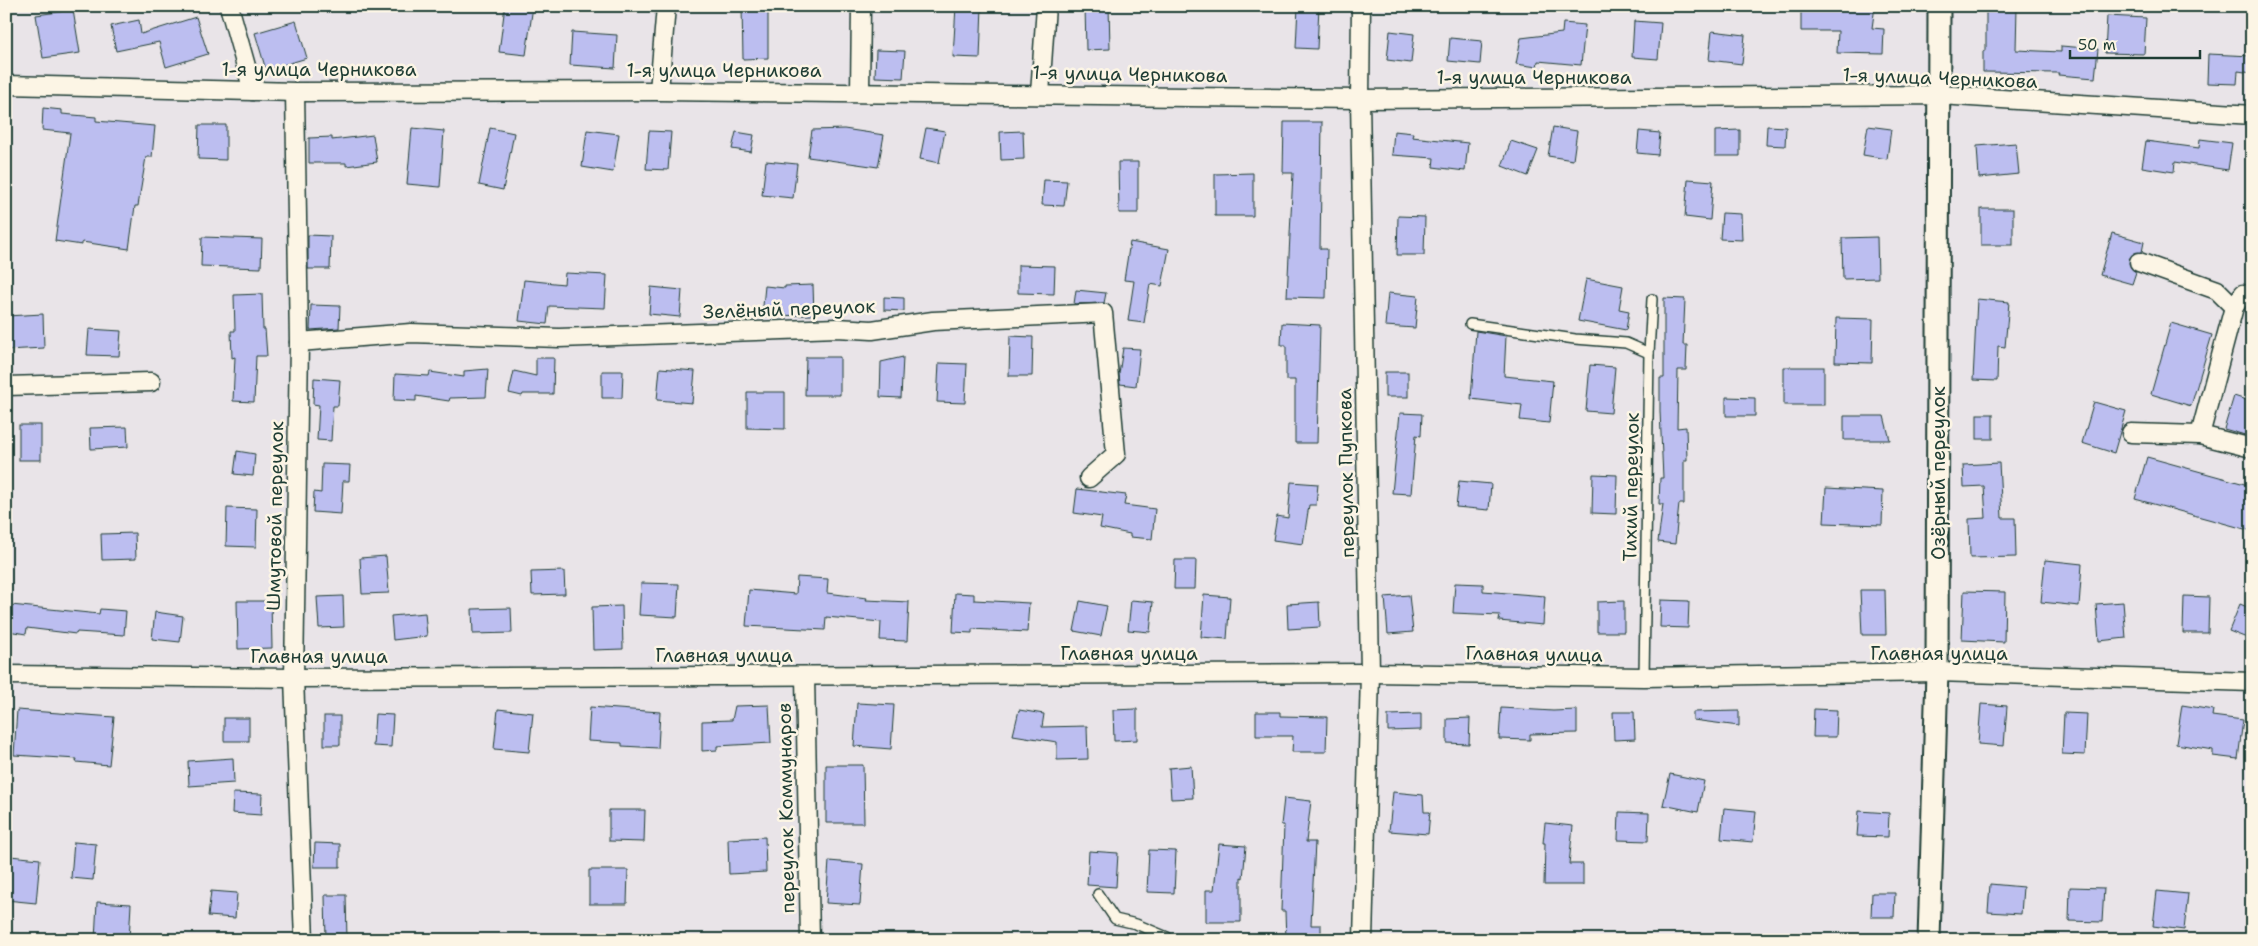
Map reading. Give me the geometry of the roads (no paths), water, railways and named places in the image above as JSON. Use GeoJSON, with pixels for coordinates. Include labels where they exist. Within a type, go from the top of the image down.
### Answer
{"type":"FeatureCollection","features":[{"type":"Feature","properties":{"kind":"street"},"geometry":{"type":"LineString","coordinates":[[229,6],[253,91]]}},
{"type":"Feature","properties":{"kind":"street"},"geometry":{"type":"LineString","coordinates":[[659,91],[666,6]]}},
{"type":"Feature","properties":{"kind":"street"},"geometry":{"type":"LineString","coordinates":[[860,92],[861,6]]}},
{"type":"Feature","properties":{"kind":"street"},"geometry":{"type":"LineString","coordinates":[[1040,94],[1046,6]]}},
{"type":"Feature","properties":{"kind":"street","name":"переулок Пупкова"},"geometry":{"type":"LineString","coordinates":[[1361,6],[1360,99],[1370,674],[1363,940]]}},
{"type":"Feature","properties":{"kind":"street","name":"Озёрный переулок"},"geometry":{"type":"LineString","coordinates":[[1929,940],[1937,672],[1939,6]]}},
{"type":"Feature","properties":{"kind":"street","name":"1-я улица Черникова"},"geometry":{"type":"LineString","coordinates":[[6,85],[295,92],[860,92],[1360,99],[1940,95],[2252,115]]}},
{"type":"Feature","properties":{"kind":"street","name":"Шмутовой переулок"},"geometry":{"type":"LineString","coordinates":[[295,92],[299,342],[294,678],[304,940]]}},
{"type":"Feature","properties":{"kind":"street"},"geometry":{"type":"LineString","coordinates":[[2139,262],[2243,299],[2200,435]]}},
{"type":"Feature","properties":{"kind":"street","name":"Зелёный переулок"},"geometry":{"type":"LineString","coordinates":[[299,342],[411,333],[558,338],[836,328],[872,330],[933,321],[1102,313],[1116,454],[1089,478]]}},
{"type":"Feature","properties":{"kind":"street"},"geometry":{"type":"LineString","coordinates":[[6,386],[151,382]]}},
{"type":"Feature","properties":{"kind":"street"},"geometry":{"type":"LineString","coordinates":[[2131,433],[2200,435],[2252,448]]}},
{"type":"Feature","properties":{"kind":"street","name":"Главная улица"},"geometry":{"type":"LineString","coordinates":[[6,675],[294,678],[1370,674],[1644,677],[1937,672],[2252,682]]}},
{"type":"Feature","properties":{"kind":"street","name":"переулок Коммунаров"},"geometry":{"type":"LineString","coordinates":[[805,676],[810,940]]}},
{"type":"Feature","properties":{"kind":"lane","name":"Тихий переулок"},"geometry":{"type":"LineString","coordinates":[[1644,677],[1649,353],[1652,299]]}},
{"type":"Feature","properties":{"kind":"lane"},"geometry":{"type":"LineString","coordinates":[[1470,324],[1575,339],[1626,343],[1649,353]]}},
{"type":"Feature","properties":{"kind":"lane"},"geometry":{"type":"LineString","coordinates":[[1098,894],[1114,919],[1136,924],[1167,937],[1167,940]]}}]}
